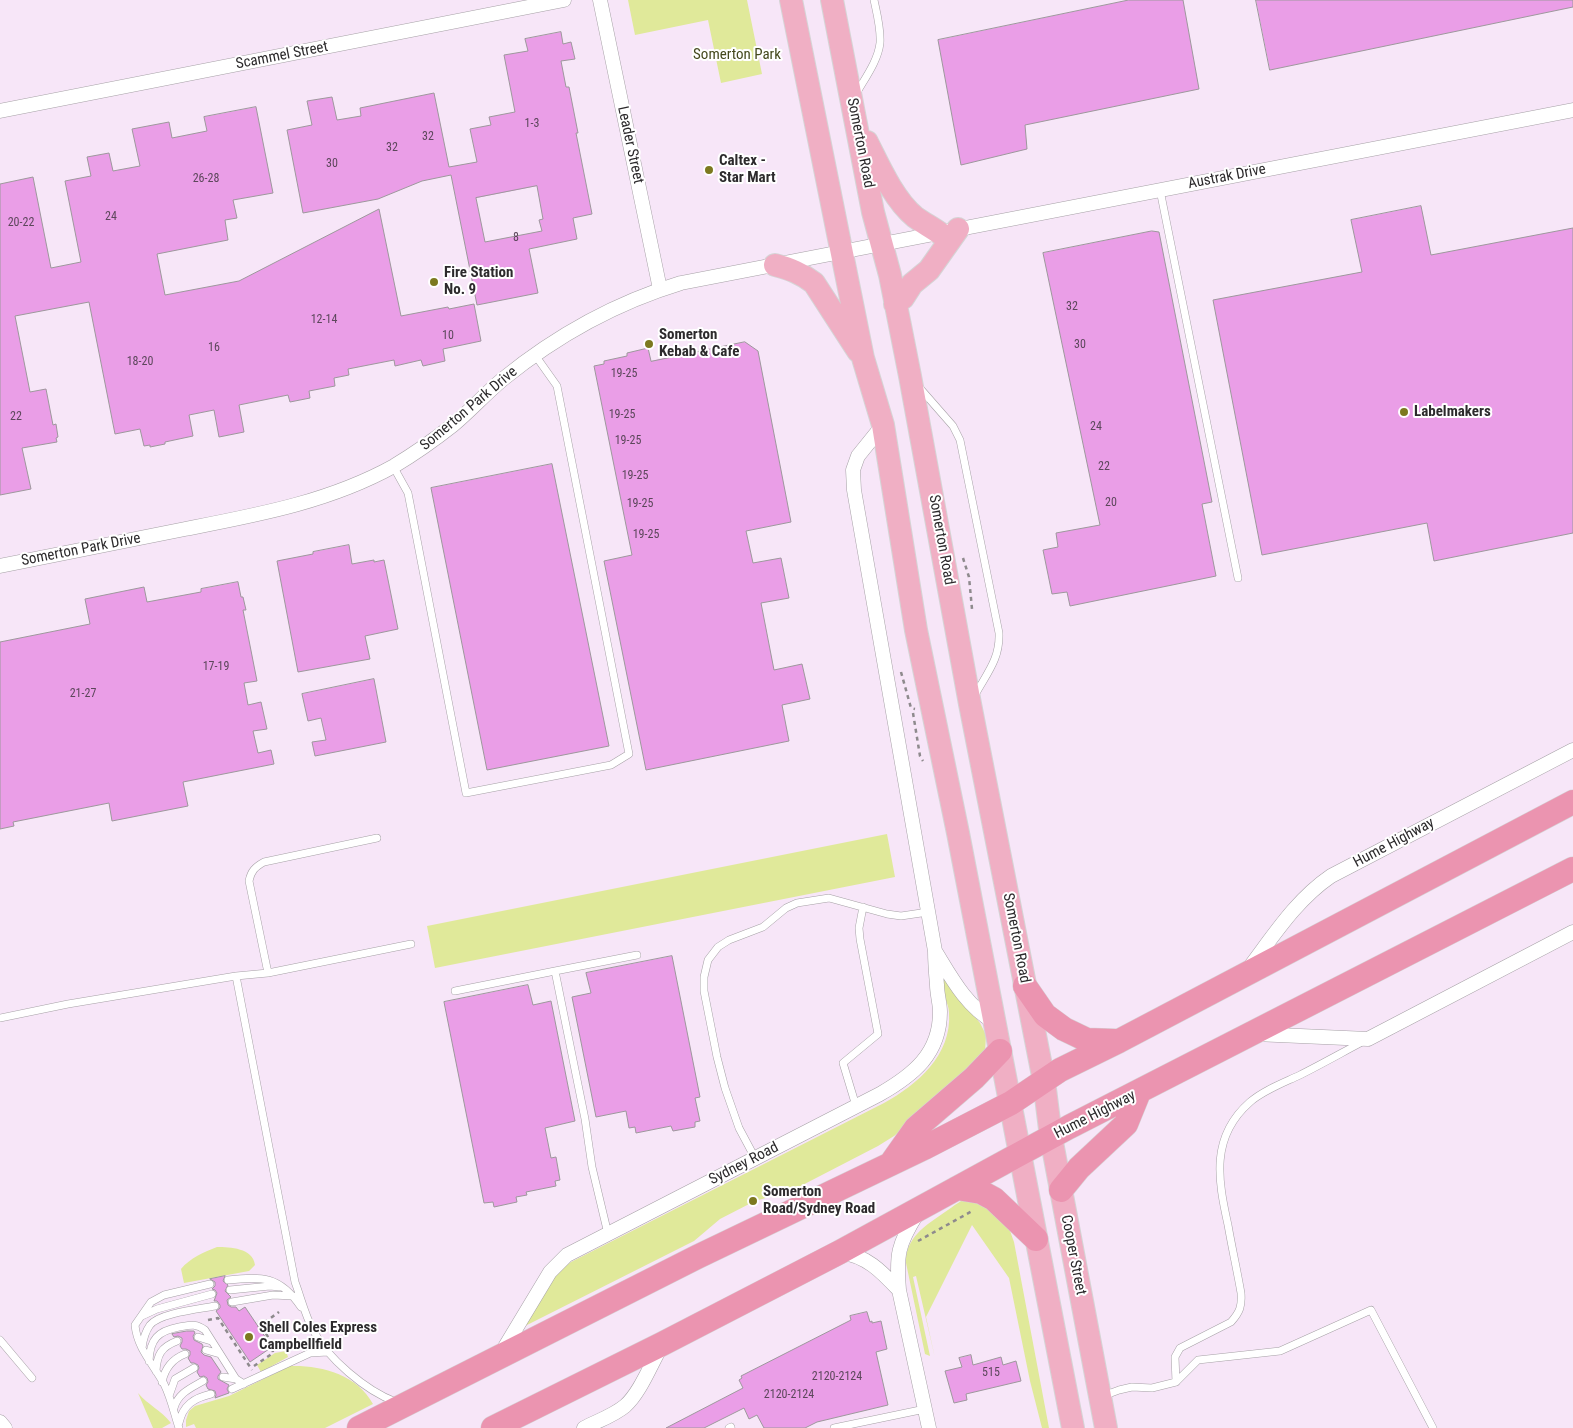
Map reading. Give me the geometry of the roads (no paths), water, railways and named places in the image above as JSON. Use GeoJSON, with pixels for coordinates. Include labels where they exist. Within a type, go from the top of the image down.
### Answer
{"type":"FeatureCollection","features":[{"type":"Feature","properties":{"kind":"highway","name":"Hume Highway"},"geometry":{"type":"LineString","coordinates":[[1011,1103],[1060,1070],[1119,1041],[1573,802]]}},
{"type":"Feature","properties":{"kind":"highway","name":"Hume Highway"},"geometry":{"type":"LineString","coordinates":[[1021,1154],[1248,1034],[1573,869]]}},
{"type":"Feature","properties":{"kind":"highway"},"geometry":{"type":"LineString","coordinates":[[1025,986],[1045,1015],[1064,1029],[1087,1040],[1119,1041]]}},
{"type":"Feature","properties":{"kind":"highway"},"geometry":{"type":"LineString","coordinates":[[890,1166],[916,1128],[974,1078],[1000,1051]]}},
{"type":"Feature","properties":{"kind":"highway"},"geometry":{"type":"LineString","coordinates":[[1060,1190],[1079,1168],[1126,1124],[1139,1092]]}},
{"type":"Feature","properties":{"kind":"highway"},"geometry":{"type":"LineString","coordinates":[[359,1428],[697,1257],[890,1166],[1011,1103]]}},
{"type":"Feature","properties":{"kind":"highway"},"geometry":{"type":"LineString","coordinates":[[493,1428],[662,1344],[840,1252],[1021,1154]]}},
{"type":"Feature","properties":{"kind":"highway"},"geometry":{"type":"LineString","coordinates":[[957,1188],[982,1192],[994,1199],[1036,1239]]}},
{"type":"Feature","properties":{"kind":"main road"},"geometry":{"type":"LineString","coordinates":[[791,0],[863,358],[883,425],[916,630],[958,833],[1073,1428]]}},
{"type":"Feature","properties":{"kind":"main road","name":"Somerton Road"},"geometry":{"type":"LineString","coordinates":[[832,0],[873,212],[882,244],[910,376],[970,704],[1044,1080]]}},
{"type":"Feature","properties":{"kind":"main road"},"geometry":{"type":"LineString","coordinates":[[853,109],[882,171],[903,203],[915,217],[950,232],[929,270],[912,284],[903,298],[895,304]]}},
{"type":"Feature","properties":{"kind":"main road"},"geometry":{"type":"LineString","coordinates":[[775,264],[792,269],[814,283],[863,358]]}},
{"type":"Feature","properties":{"kind":"main road","name":"Cooper Street"},"geometry":{"type":"LineString","coordinates":[[1044,1080],[1060,1190],[1106,1428]]}},
{"type":"Feature","properties":{"kind":"street","name":"Scammel Street"},"geometry":{"type":"LineString","coordinates":[[0,111],[564,0]]}},
{"type":"Feature","properties":{"kind":"street","name":"Leader Street"},"geometry":{"type":"LineString","coordinates":[[600,0],[660,289]]}},
{"type":"Feature","properties":{"kind":"street","name":"Austrak Drive"},"geometry":{"type":"LineString","coordinates":[[842,253],[1573,110]]}},
{"type":"Feature","properties":{"kind":"street","name":"Somerton Park Drive"},"geometry":{"type":"LineString","coordinates":[[0,566],[262,514],[356,486],[420,450],[453,425],[502,380],[535,354],[616,306],[660,289],[712,276],[842,253]]}},
{"type":"Feature","properties":{"kind":"street"},"geometry":{"type":"LineString","coordinates":[[883,425],[858,456],[853,470],[854,490],[934,951],[951,978],[974,1008],[994,1022]]}},
{"type":"Feature","properties":{"kind":"street","name":"Hume Highway"},"geometry":{"type":"LineString","coordinates":[[1246,973],[1290,912],[1308,893],[1326,879],[1573,750]]}},
{"type":"Feature","properties":{"kind":"street"},"geometry":{"type":"LineString","coordinates":[[1248,1034],[1368,1040],[1573,932]]}},
{"type":"Feature","properties":{"kind":"street","name":"Sydney Road"},"geometry":{"type":"LineString","coordinates":[[499,1357],[550,1272],[567,1255],[856,1106],[902,1081],[915,1070],[928,1056],[939,1028],[940,1011],[934,951]]}},
{"type":"Feature","properties":{"kind":"street"},"geometry":{"type":"LineString","coordinates":[[922,1207],[906,1232],[899,1248],[898,1272],[899,1290],[929,1428]]}},
{"type":"Feature","properties":{"kind":"street"},"geometry":{"type":"LineString","coordinates":[[840,1252],[850,1254],[876,1267],[899,1290]]}},
{"type":"Feature","properties":{"kind":"street"},"geometry":{"type":"LineString","coordinates":[[584,1428],[620,1410],[627,1404],[637,1391],[662,1344]]}},
{"type":"Feature","properties":{"kind":"street"},"geometry":{"type":"LineString","coordinates":[[0,1422],[5,1428]]}},
{"type":"Feature","properties":{"kind":"lane"},"geometry":{"type":"LineString","coordinates":[[853,109],[880,45],[880,29],[874,0]]}},
{"type":"Feature","properties":{"kind":"lane"},"geometry":{"type":"LineString","coordinates":[[1160,190],[1238,578]]}},
{"type":"Feature","properties":{"kind":"lane"},"geometry":{"type":"LineString","coordinates":[[393,466],[408,493],[466,793],[611,765],[629,754],[557,386],[535,354]]}},
{"type":"Feature","properties":{"kind":"lane"},"geometry":{"type":"LineString","coordinates":[[910,376],[953,426],[960,440],[996,616],[1000,644],[997,657],[970,704]]}},
{"type":"Feature","properties":{"kind":"lane"},"geometry":{"type":"LineString","coordinates":[[268,973],[249,881],[255,867],[264,862],[377,838]]}},
{"type":"Feature","properties":{"kind":"lane"},"geometry":{"type":"LineString","coordinates":[[755,1158],[739,1128],[725,1088],[717,1057],[704,992],[704,978],[708,960],[718,947],[729,940],[763,926],[797,902],[828,898],[901,916],[928,912]]}},
{"type":"Feature","properties":{"kind":"lane"},"geometry":{"type":"LineString","coordinates":[[856,1106],[844,1063],[878,1034],[860,939],[859,928],[863,907]]}},
{"type":"Feature","properties":{"kind":"lane"},"geometry":{"type":"LineString","coordinates":[[0,1018],[77,1002],[236,976],[268,973],[411,944]]}},
{"type":"Feature","properties":{"kind":"lane"},"geometry":{"type":"LineString","coordinates":[[455,991],[637,955]]}},
{"type":"Feature","properties":{"kind":"lane"},"geometry":{"type":"LineString","coordinates":[[555,971],[585,1119],[592,1168],[608,1234]]}},
{"type":"Feature","properties":{"kind":"lane"},"geometry":{"type":"LineString","coordinates":[[236,976],[295,1282],[307,1316],[313,1331],[328,1352],[352,1375],[383,1398],[404,1406]]}},
{"type":"Feature","properties":{"kind":"lane"},"geometry":{"type":"LineString","coordinates":[[1176,1382],[1175,1357],[1180,1348],[1231,1322],[1242,1306],[1220,1182],[1219,1163],[1222,1145],[1228,1130],[1238,1114],[1250,1101],[1267,1090],[1368,1040]]}},
{"type":"Feature","properties":{"kind":"lane"},"geometry":{"type":"LineString","coordinates":[[228,1280],[264,1278],[280,1284],[293,1296],[307,1316]]}},
{"type":"Feature","properties":{"kind":"lane"},"geometry":{"type":"LineString","coordinates":[[179,1427],[169,1396],[136,1336],[135,1325],[152,1302],[164,1295],[210,1284]]}},
{"type":"Feature","properties":{"kind":"lane"},"geometry":{"type":"LineString","coordinates":[[230,1290],[270,1286],[283,1288]]}},
{"type":"Feature","properties":{"kind":"lane"},"geometry":{"type":"LineString","coordinates":[[140,1317],[157,1309],[212,1294]]}},
{"type":"Feature","properties":{"kind":"lane"},"geometry":{"type":"LineString","coordinates":[[232,1302],[274,1295],[293,1296]]}},
{"type":"Feature","properties":{"kind":"lane"},"geometry":{"type":"LineString","coordinates":[[142,1348],[144,1336],[150,1324],[163,1317],[215,1306]]}},
{"type":"Feature","properties":{"kind":"lane"},"geometry":{"type":"LineString","coordinates":[[1100,1398],[1132,1387],[1152,1388],[1176,1382],[1198,1360],[1280,1351],[1371,1310],[1433,1428]]}},
{"type":"Feature","properties":{"kind":"lane"},"geometry":{"type":"LineString","coordinates":[[149,1361],[150,1347],[159,1334],[164,1331],[198,1325],[205,1330],[236,1379],[244,1384]]}},
{"type":"Feature","properties":{"kind":"lane"},"geometry":{"type":"LineString","coordinates":[[198,1337],[211,1341]]}},
{"type":"Feature","properties":{"kind":"lane"},"geometry":{"type":"LineString","coordinates":[[0,1340],[32,1378]]}},
{"type":"Feature","properties":{"kind":"lane"},"geometry":{"type":"LineString","coordinates":[[156,1371],[157,1359],[163,1348],[177,1341]]}},
{"type":"Feature","properties":{"kind":"lane"},"geometry":{"type":"LineString","coordinates":[[206,1350],[220,1354]]}},
{"type":"Feature","properties":{"kind":"lane"},"geometry":{"type":"LineString","coordinates":[[232,1389],[310,1354],[328,1352]]}},
{"type":"Feature","properties":{"kind":"lane"},"geometry":{"type":"LineString","coordinates":[[162,1382],[164,1372],[171,1362],[185,1354]]}},
{"type":"Feature","properties":{"kind":"lane"},"geometry":{"type":"LineString","coordinates":[[215,1363],[226,1365]]}},
{"type":"Feature","properties":{"kind":"lane"},"geometry":{"type":"LineString","coordinates":[[169,1396],[175,1379],[194,1368]]}},
{"type":"Feature","properties":{"kind":"lane"},"geometry":{"type":"LineString","coordinates":[[224,1377],[236,1379]]}},
{"type":"Feature","properties":{"kind":"lane"},"geometry":{"type":"LineString","coordinates":[[174,1409],[176,1402],[182,1394],[203,1381]]}},
{"type":"Feature","properties":{"kind":"lane"},"geometry":{"type":"LineString","coordinates":[[179,1427],[181,1413],[188,1403],[211,1394]]}},
{"type":"Feature","properties":{"kind":"lane"},"geometry":{"type":"LineString","coordinates":[[834,1428],[925,1409]]}},
{"type":"Feature","properties":{"kind":"place","name":"Caltex - Star Mart"},"geometry":{"type":"Point","coordinates":[709,170]}},
{"type":"Feature","properties":{"kind":"place","name":"Fire Station No. 9"},"geometry":{"type":"Point","coordinates":[434,282]}},
{"type":"Feature","properties":{"kind":"place","name":"Somerton Kebab & Cafe"},"geometry":{"type":"Point","coordinates":[649,344]}},
{"type":"Feature","properties":{"kind":"place","name":"Labelmakers"},"geometry":{"type":"Point","coordinates":[1404,412]}},
{"type":"Feature","properties":{"kind":"place","name":"Somerton Road/Sydney Road"},"geometry":{"type":"Point","coordinates":[753,1201]}},
{"type":"Feature","properties":{"kind":"place","name":"Shell Coles Express Campbellfield"},"geometry":{"type":"Point","coordinates":[249,1337]}},
{"type":"Feature","properties":{"kind":"park label","name":"Somerton Park"},"geometry":{"type":"Point","coordinates":[737,55]}}]}
